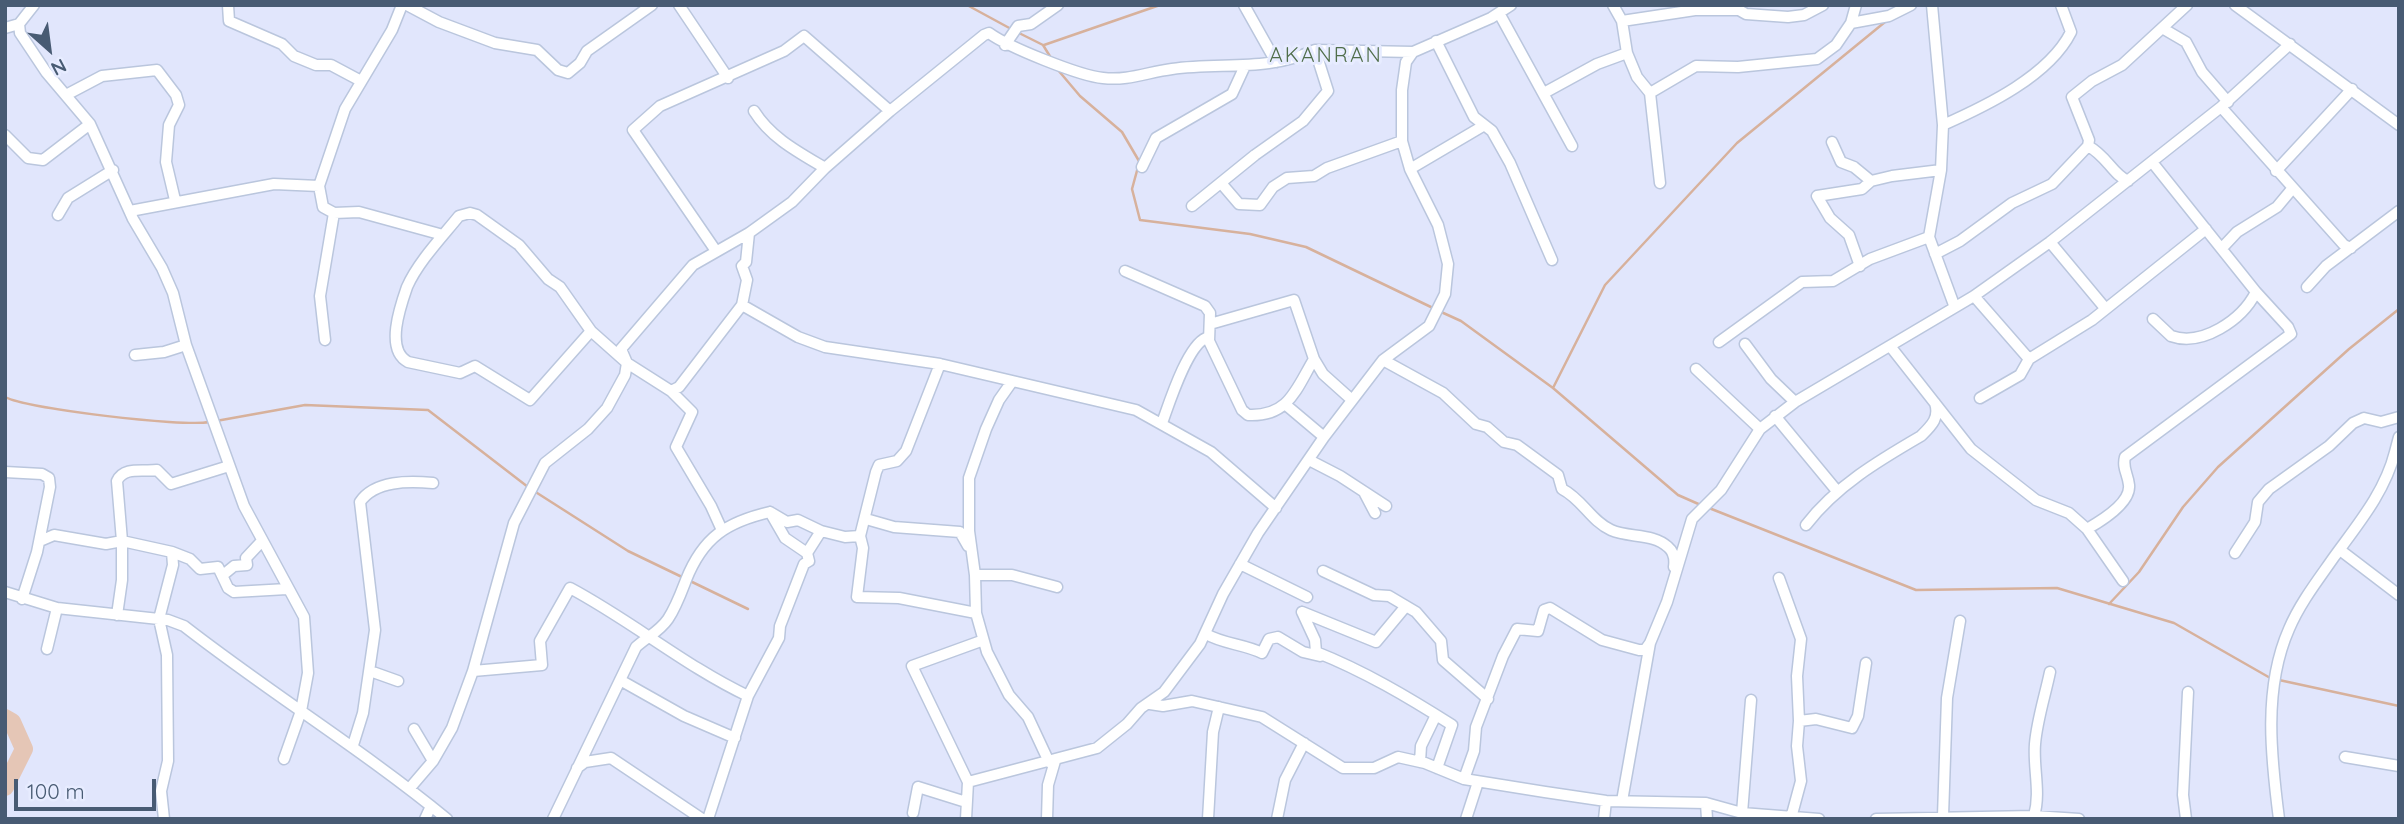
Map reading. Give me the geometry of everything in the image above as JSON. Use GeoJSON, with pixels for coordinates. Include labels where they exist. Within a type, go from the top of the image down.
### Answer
{"type":"FeatureCollection","features":[{"type":"Feature","properties":{"kind":"street"},"geometry":{"type":"LineString","coordinates":[[5,28],[19,24],[34,5]]}},
{"type":"Feature","properties":{"kind":"street"},"geometry":{"type":"LineString","coordinates":[[228,5],[229,21],[282,44],[294,56],[316,65],[331,65],[361,81]]}},
{"type":"Feature","properties":{"kind":"street"},"geometry":{"type":"LineString","coordinates":[[402,5],[392,30],[345,109],[319,186],[323,207],[334,213],[359,212],[440,237]]}},
{"type":"Feature","properties":{"kind":"street"},"geometry":{"type":"LineString","coordinates":[[407,5],[439,22],[495,43],[537,50],[558,70],[568,72],[587,51],[652,5]]}},
{"type":"Feature","properties":{"kind":"street"},"geometry":{"type":"LineString","coordinates":[[679,5],[728,78]]}},
{"type":"Feature","properties":{"kind":"street"},"geometry":{"type":"LineString","coordinates":[[1005,45],[1018,26],[1031,24],[1058,5]]}},
{"type":"Feature","properties":{"kind":"street"},"geometry":{"type":"LineString","coordinates":[[1244,5],[1276,62]]}},
{"type":"Feature","properties":{"kind":"street"},"geometry":{"type":"LineString","coordinates":[[409,789],[433,761],[452,728],[474,671],[514,523],[535,479],[545,463],[588,429],[607,408],[625,375],[627,363],[621,349],[693,265],[749,233],[802,194],[825,168],[890,111],[984,35],[989,33],[1005,45],[1100,78],[1133,78],[1171,69],[1244,68],[1315,50],[1413,52],[1511,5]]}},
{"type":"Feature","properties":{"kind":"street"},"geometry":{"type":"LineString","coordinates":[[1613,5],[1622,21],[1627,53],[1637,77],[1650,93],[1660,183]]}},
{"type":"Feature","properties":{"kind":"street"},"geometry":{"type":"LineString","coordinates":[[1622,21],[1695,10],[1738,7],[1746,14],[1788,17],[1804,15],[1824,5]]}},
{"type":"Feature","properties":{"kind":"street"},"geometry":{"type":"LineString","coordinates":[[1650,93],[1696,66],[1738,67],[1817,59],[1836,44],[1851,23],[1856,5]]}},
{"type":"Feature","properties":{"kind":"street"},"geometry":{"type":"LineString","coordinates":[[1851,23],[1889,16],[1911,5]]}},
{"type":"Feature","properties":{"kind":"street"},"geometry":{"type":"LineString","coordinates":[[1932,5],[1943,125],[1941,170],[1929,237],[1954,305]]}},
{"type":"Feature","properties":{"kind":"street"},"geometry":{"type":"LineString","coordinates":[[1943,125],[1993,103],[2026,80],[2066,42],[2071,32],[2061,5]]}},
{"type":"Feature","properties":{"kind":"street"},"geometry":{"type":"LineString","coordinates":[[2128,181],[2120,178],[2103,154],[2088,146],[2072,97],[2098,76],[2122,65],[2187,5]]}},
{"type":"Feature","properties":{"kind":"street"},"geometry":{"type":"LineString","coordinates":[[2235,5],[2399,125]]}},
{"type":"Feature","properties":{"kind":"street"},"geometry":{"type":"LineString","coordinates":[[1499,13],[1572,146]]}},
{"type":"Feature","properties":{"kind":"street"},"geometry":{"type":"LineString","coordinates":[[19,24],[20,33],[46,72],[90,124],[130,211],[169,282],[186,345],[229,466],[261,542],[304,617],[308,673],[301,711],[284,759]]}},
{"type":"Feature","properties":{"kind":"street"},"geometry":{"type":"LineString","coordinates":[[2162,27],[2186,42],[2202,72],[2276,171],[2344,245],[2351,247]]}},
{"type":"Feature","properties":{"kind":"street"},"geometry":{"type":"LineString","coordinates":[[716,251],[633,130],[660,106],[784,51],[804,36],[890,111]]}},
{"type":"Feature","properties":{"kind":"street"},"geometry":{"type":"LineString","coordinates":[[1436,41],[1474,117],[1492,131],[1510,163],[1552,260]]}},
{"type":"Feature","properties":{"kind":"street"},"geometry":{"type":"LineString","coordinates":[[1672,577],[1692,519],[1721,490],[1760,429],[1775,416],[1954,305],[1974,296],[2050,242],[2225,104],[2290,44]]}},
{"type":"Feature","properties":{"kind":"street"},"geometry":{"type":"LineString","coordinates":[[1192,206],[1303,121],[1328,91],[1315,50]]}},
{"type":"Feature","properties":{"kind":"street"},"geometry":{"type":"LineString","coordinates":[[968,782],[1097,748],[1128,724],[1141,708],[1164,692],[1206,634],[1240,564],[1324,437],[1383,360],[1429,326],[1445,294],[1448,279],[1438,225],[1410,169],[1402,141],[1402,90],[1406,62],[1413,52]]}},
{"type":"Feature","properties":{"kind":"street"},"geometry":{"type":"LineString","coordinates":[[1544,93],[1589,68],[1627,53]]}},
{"type":"Feature","properties":{"kind":"street"},"geometry":{"type":"LineString","coordinates":[[1142,167],[1156,138],[1232,94],[1244,68]]}},
{"type":"Feature","properties":{"kind":"street"},"geometry":{"type":"LineString","coordinates":[[66,95],[102,76],[157,70],[176,95],[179,105],[169,125],[166,162],[175,200]]}},
{"type":"Feature","properties":{"kind":"street"},"geometry":{"type":"LineString","coordinates":[[2276,171],[2352,89]]}},
{"type":"Feature","properties":{"kind":"street"},"geometry":{"type":"LineString","coordinates":[[754,111],[763,125],[783,143],[825,168]]}},
{"type":"Feature","properties":{"kind":"street"},"geometry":{"type":"LineString","coordinates":[[5,135],[28,158],[43,160],[90,124]]}},
{"type":"Feature","properties":{"kind":"street"},"geometry":{"type":"LineString","coordinates":[[1410,169],[1483,126]]}},
{"type":"Feature","properties":{"kind":"street"},"geometry":{"type":"LineString","coordinates":[[1221,183],[1239,204],[1260,205],[1273,187],[1287,178],[1314,176],[1327,168],[1402,141]]}},
{"type":"Feature","properties":{"kind":"street"},"geometry":{"type":"LineString","coordinates":[[1832,142],[1840,162],[1854,167],[1871,181]]}},
{"type":"Feature","properties":{"kind":"street"},"geometry":{"type":"LineString","coordinates":[[1935,254],[1960,241],[2012,203],[2052,184],[2088,146]]}},
{"type":"Feature","properties":{"kind":"street"},"geometry":{"type":"LineString","coordinates":[[2087,529],[2125,499],[2129,484],[2123,464],[2125,457],[2291,334],[2152,162]]}},
{"type":"Feature","properties":{"kind":"street"},"geometry":{"type":"LineString","coordinates":[[58,215],[68,198],[113,170]]}},
{"type":"Feature","properties":{"kind":"street"},"geometry":{"type":"LineString","coordinates":[[1860,267],[1849,235],[1830,218],[1817,196],[1862,189],[1871,181],[1917,171],[1941,170]]}},
{"type":"Feature","properties":{"kind":"street"},"geometry":{"type":"LineString","coordinates":[[130,211],[175,200],[274,184],[319,186]]}},
{"type":"Feature","properties":{"kind":"street"},"geometry":{"type":"LineString","coordinates":[[2222,248],[2238,232],[2277,206],[2292,189]]}},
{"type":"Feature","properties":{"kind":"street"},"geometry":{"type":"LineString","coordinates":[[2307,287],[2326,266],[2399,211]]}},
{"type":"Feature","properties":{"kind":"street"},"geometry":{"type":"LineString","coordinates":[[325,340],[320,296],[334,213]]}},
{"type":"Feature","properties":{"kind":"street"},"geometry":{"type":"LineString","coordinates":[[591,331],[530,400],[475,366],[460,373],[401,359],[396,348],[397,330],[408,285],[440,237],[459,216],[470,213],[496,227],[520,244],[548,279],[559,287],[591,331],[627,363],[671,391],[692,412],[676,447],[721,528]]}},
{"type":"Feature","properties":{"kind":"street"},"geometry":{"type":"LineString","coordinates":[[1980,398],[2020,375],[2029,359],[2054,346],[2206,229]]}},
{"type":"Feature","properties":{"kind":"street"},"geometry":{"type":"LineString","coordinates":[[671,391],[679,387],[742,305],[747,288],[742,265],[746,262],[749,233]]}},
{"type":"Feature","properties":{"kind":"street"},"geometry":{"type":"LineString","coordinates":[[1719,342],[1802,282],[1833,281],[1870,260],[1929,237]]}},
{"type":"Feature","properties":{"kind":"street"},"geometry":{"type":"LineString","coordinates":[[2050,242],[2105,308]]}},
{"type":"Feature","properties":{"kind":"street"},"geometry":{"type":"LineString","coordinates":[[1125,271],[1205,306],[1210,313],[1209,341],[1242,410],[1248,415],[1276,411],[1286,405],[1314,359]]}},
{"type":"Feature","properties":{"kind":"street"},"geometry":{"type":"LineString","coordinates":[[2153,318],[2171,336],[2194,338],[2211,333],[2235,318],[2251,303],[2256,292]]}},
{"type":"Feature","properties":{"kind":"street"},"geometry":{"type":"LineString","coordinates":[[1974,296],[2029,359]]}},
{"type":"Feature","properties":{"kind":"street"},"geometry":{"type":"LineString","coordinates":[[1210,324],[1294,300],[1314,359],[1323,374],[1352,400]]}},
{"type":"Feature","properties":{"kind":"street"},"geometry":{"type":"LineString","coordinates":[[742,305],[798,337],[825,346],[940,364],[1011,383],[1136,410],[1211,452],[1276,508]]}},
{"type":"Feature","properties":{"kind":"street"},"geometry":{"type":"LineString","coordinates":[[1163,423],[1191,355],[1200,341],[1206,338],[1209,341]]}},
{"type":"Feature","properties":{"kind":"street"},"geometry":{"type":"LineString","coordinates":[[1745,344],[1770,379],[1794,402]]}},
{"type":"Feature","properties":{"kind":"street"},"geometry":{"type":"LineString","coordinates":[[135,355],[164,352],[186,345]]}},
{"type":"Feature","properties":{"kind":"street"},"geometry":{"type":"LineString","coordinates":[[1890,346],[1982,460],[2036,500],[2069,513],[2087,529],[2123,581]]}},
{"type":"Feature","properties":{"kind":"street"},"geometry":{"type":"LineString","coordinates":[[1383,360],[1443,393],[1476,424],[1487,427],[1504,442],[1517,445],[1558,475],[1562,489],[1575,495],[1592,517],[1612,531],[1654,539],[1668,547],[1675,559],[1667,602],[1650,643],[1622,801]]}},
{"type":"Feature","properties":{"kind":"street"},"geometry":{"type":"LineString","coordinates":[[940,364],[906,451],[897,460],[879,465],[876,472],[866,519],[859,536],[863,548],[858,597],[900,598],[976,612]]}},
{"type":"Feature","properties":{"kind":"street"},"geometry":{"type":"LineString","coordinates":[[1696,369],[1760,429]]}},
{"type":"Feature","properties":{"kind":"street"},"geometry":{"type":"LineString","coordinates":[[1011,383],[999,400],[986,429],[969,478],[971,552],[976,612],[987,652],[1009,695],[1028,717],[1052,762],[1047,819]]}},
{"type":"Feature","properties":{"kind":"street"},"geometry":{"type":"LineString","coordinates":[[1805,525],[1837,491],[1933,425],[1937,412],[1934,400]]}},
{"type":"Feature","properties":{"kind":"street"},"geometry":{"type":"LineString","coordinates":[[1286,405],[1324,437]]}},
{"type":"Feature","properties":{"kind":"street"},"geometry":{"type":"LineString","coordinates":[[1775,416],[1837,491]]}},
{"type":"Feature","properties":{"kind":"street"},"geometry":{"type":"LineString","coordinates":[[2235,553],[2255,522],[2258,502],[2269,489],[2329,446],[2353,423],[2364,418],[2381,422],[2399,417]]}},
{"type":"Feature","properties":{"kind":"street"},"geometry":{"type":"LineString","coordinates":[[2279,819],[2271,739],[2277,662],[2289,629],[2304,600],[2374,502],[2392,467],[2399,437]]}},
{"type":"Feature","properties":{"kind":"street"},"geometry":{"type":"LineString","coordinates":[[1309,460],[1340,476],[1385,506]]}},
{"type":"Feature","properties":{"kind":"street"},"geometry":{"type":"LineString","coordinates":[[117,615],[122,541],[117,481],[120,475],[127,471],[157,470],[171,484],[229,466]]}},
{"type":"Feature","properties":{"kind":"street"},"geometry":{"type":"LineString","coordinates":[[2392,467],[2399,478]]}},
{"type":"Feature","properties":{"kind":"street"},"geometry":{"type":"LineString","coordinates":[[5,472],[42,474],[49,478],[40,541],[22,599]]}},
{"type":"Feature","properties":{"kind":"street"},"geometry":{"type":"LineString","coordinates":[[353,745],[370,671],[375,630],[360,502],[365,494],[402,481],[433,483]]}},
{"type":"Feature","properties":{"kind":"street"},"geometry":{"type":"LineString","coordinates":[[1365,494],[1375,513]]}},
{"type":"Feature","properties":{"kind":"street"},"geometry":{"type":"LineString","coordinates":[[553,819],[636,647],[649,635],[658,633],[670,617],[690,572],[708,541],[721,528],[770,512],[788,522],[798,520],[821,531],[845,537],[859,536]]}},
{"type":"Feature","properties":{"kind":"street"},"geometry":{"type":"LineString","coordinates":[[770,512],[785,538],[807,553]]}},
{"type":"Feature","properties":{"kind":"street"},"geometry":{"type":"LineString","coordinates":[[866,519],[894,527],[960,532],[971,552]]}},
{"type":"Feature","properties":{"kind":"street"},"geometry":{"type":"LineString","coordinates":[[708,819],[748,696],[779,638],[780,626],[804,564],[808,561],[807,553],[821,531]]}},
{"type":"Feature","properties":{"kind":"street"},"geometry":{"type":"LineString","coordinates":[[40,541],[54,535],[106,544],[122,541],[172,552],[190,559],[200,569],[218,567],[234,592],[287,589]]}},
{"type":"Feature","properties":{"kind":"street"},"geometry":{"type":"LineString","coordinates":[[223,575],[234,566],[247,565],[246,558],[261,542]]}},
{"type":"Feature","properties":{"kind":"street"},"geometry":{"type":"LineString","coordinates":[[2340,550],[2399,595]]}},
{"type":"Feature","properties":{"kind":"street"},"geometry":{"type":"LineString","coordinates":[[164,819],[161,791],[168,761],[167,655],[159,619],[173,565],[172,552]]}},
{"type":"Feature","properties":{"kind":"street"},"geometry":{"type":"LineString","coordinates":[[1240,564],[1307,597]]}},
{"type":"Feature","properties":{"kind":"street"},"geometry":{"type":"LineString","coordinates":[[1323,571],[1374,595],[1389,596],[1406,606],[1437,634],[1443,660],[1460,678],[1488,699]]}},
{"type":"Feature","properties":{"kind":"street"},"geometry":{"type":"LineString","coordinates":[[975,575],[1012,575],[1057,587]]}},
{"type":"Feature","properties":{"kind":"street"},"geometry":{"type":"LineString","coordinates":[[1779,579],[1801,639],[1797,676],[1797,746],[1801,781],[1791,818]]}},
{"type":"Feature","properties":{"kind":"street"},"geometry":{"type":"LineString","coordinates":[[474,671],[542,665],[540,641],[570,588],[637,631],[649,635],[705,676],[748,696]]}},
{"type":"Feature","properties":{"kind":"street"},"geometry":{"type":"LineString","coordinates":[[5,592],[57,608],[159,619],[184,626],[301,711],[353,745],[447,819]]}},
{"type":"Feature","properties":{"kind":"street"},"geometry":{"type":"LineString","coordinates":[[1406,606],[1376,642],[1302,612],[1315,640],[1316,652],[1364,671],[1387,689],[1436,715],[1453,728],[1437,768]]}},
{"type":"Feature","properties":{"kind":"street"},"geometry":{"type":"LineString","coordinates":[[47,649],[57,608]]}},
{"type":"Feature","properties":{"kind":"street"},"geometry":{"type":"LineString","coordinates":[[1464,779],[1474,751],[1476,727],[1503,656],[1517,629],[1538,631],[1546,608],[1564,615],[1602,640],[1639,650],[1645,650],[1650,643]]}},
{"type":"Feature","properties":{"kind":"street"},"geometry":{"type":"LineString","coordinates":[[1943,817],[1947,698],[1960,621]]}},
{"type":"Feature","properties":{"kind":"street"},"geometry":{"type":"LineString","coordinates":[[1206,634],[1217,641],[1248,646],[1262,653],[1269,639],[1278,637],[1303,652],[1326,656]]}},
{"type":"Feature","properties":{"kind":"street"},"geometry":{"type":"LineString","coordinates":[[966,819],[968,782],[912,666],[981,642]]}},
{"type":"Feature","properties":{"kind":"street"},"geometry":{"type":"LineString","coordinates":[[1799,721],[1816,719],[1852,728],[1858,716],[1866,663]]}},
{"type":"Feature","properties":{"kind":"street"},"geometry":{"type":"LineString","coordinates":[[370,671],[398,681]]}},
{"type":"Feature","properties":{"kind":"street"},"geometry":{"type":"LineString","coordinates":[[2034,816],[2038,801],[2034,771],[2036,729],[2050,672]]}},
{"type":"Feature","properties":{"kind":"street"},"geometry":{"type":"LineString","coordinates":[[620,680],[684,716],[735,738]]}},
{"type":"Feature","properties":{"kind":"street"},"geometry":{"type":"LineString","coordinates":[[2186,819],[2183,795],[2188,692]]}},
{"type":"Feature","properties":{"kind":"street"},"geometry":{"type":"LineString","coordinates":[[1742,813],[1751,700]]}},
{"type":"Feature","properties":{"kind":"street"},"geometry":{"type":"LineString","coordinates":[[1150,704],[1163,706],[1192,701],[1262,717],[1343,768],[1374,768],[1398,757],[1478,782],[1606,801],[1706,803],[1742,813],[1819,819]]}},
{"type":"Feature","properties":{"kind":"street"},"geometry":{"type":"LineString","coordinates":[[1208,819],[1213,732],[1219,707]]}},
{"type":"Feature","properties":{"kind":"street"},"geometry":{"type":"LineString","coordinates":[[1420,762],[1421,746],[1436,715]]}},
{"type":"Feature","properties":{"kind":"street"},"geometry":{"type":"LineString","coordinates":[[414,729],[433,761]]}},
{"type":"Feature","properties":{"kind":"street"},"geometry":{"type":"LineString","coordinates":[[1277,819],[1285,780],[1304,743]]}},
{"type":"Feature","properties":{"kind":"street"},"geometry":{"type":"LineString","coordinates":[[2345,757],[2399,766]]}},
{"type":"Feature","properties":{"kind":"street"},"geometry":{"type":"LineString","coordinates":[[577,768],[585,762],[611,758],[702,819]]}},
{"type":"Feature","properties":{"kind":"street"},"geometry":{"type":"LineString","coordinates":[[1466,819],[1478,782]]}},
{"type":"Feature","properties":{"kind":"street"},"geometry":{"type":"LineString","coordinates":[[913,813],[918,787],[966,802]]}},
{"type":"Feature","properties":{"kind":"street"},"geometry":{"type":"LineString","coordinates":[[1604,819],[1606,801]]}},
{"type":"Feature","properties":{"kind":"street"},"geometry":{"type":"LineString","coordinates":[[1706,803],[1707,819]]}},
{"type":"Feature","properties":{"kind":"street"},"geometry":{"type":"LineString","coordinates":[[425,819],[431,806]]}},
{"type":"Feature","properties":{"kind":"street"},"geometry":{"type":"LineString","coordinates":[[1877,819],[2034,816],[2079,819]]}},
{"type":"Feature","properties":{"kind":"waterway"},"geometry":{"type":"LineString","coordinates":[[967,5],[1013,30]]}},
{"type":"Feature","properties":{"kind":"waterway"},"geometry":{"type":"LineString","coordinates":[[1044,45],[1160,5]]}},
{"type":"Feature","properties":{"kind":"waterway"},"geometry":{"type":"LineString","coordinates":[[1553,388],[1605,285],[1737,143],[1885,22]]}},
{"type":"Feature","properties":{"kind":"waterway"},"geometry":{"type":"LineString","coordinates":[[1019,33],[1043,45],[1051,58]]}},
{"type":"Feature","properties":{"kind":"waterway"},"geometry":{"type":"LineString","coordinates":[[1058,70],[1080,96],[1122,132],[1139,161]]}},
{"type":"Feature","properties":{"kind":"waterway"},"geometry":{"type":"LineString","coordinates":[[1138,167],[1132,189],[1140,220],[1250,234],[1306,247],[1433,308]]}},
{"type":"Feature","properties":{"kind":"waterway"},"geometry":{"type":"LineString","coordinates":[[2109,604],[2139,572],[2183,507],[2218,467],[2349,349],[2399,309]]}},
{"type":"Feature","properties":{"kind":"waterway"},"geometry":{"type":"LineString","coordinates":[[1439,311],[1461,321],[1553,388],[1678,495],[1703,506]]}},
{"type":"Feature","properties":{"kind":"waterway"},"geometry":{"type":"LineString","coordinates":[[5,397],[43,407],[106,416],[169,422],[209,422]]}},
{"type":"Feature","properties":{"kind":"waterway"},"geometry":{"type":"LineString","coordinates":[[216,421],[305,405],[428,410],[528,487]]}},
{"type":"Feature","properties":{"kind":"waterway"},"geometry":{"type":"LineString","coordinates":[[534,491],[628,551],[682,577]]}},
{"type":"Feature","properties":{"kind":"waterway"},"geometry":{"type":"LineString","coordinates":[[1709,508],[1916,590],[2057,588],[2174,623],[2272,679]]}},
{"type":"Feature","properties":{"kind":"waterway"},"geometry":{"type":"LineString","coordinates":[[688,580],[748,609]]}},
{"type":"Feature","properties":{"kind":"waterway"},"geometry":{"type":"LineString","coordinates":[[2279,680],[2399,706]]}},
{"type":"Feature","properties":{"kind":"waterway"},"geometry":{"type":"LineString","coordinates":[[5,718],[12,722],[24,749],[5,787]]}},
{"type":"Feature","properties":{"kind":"district","name":"AKANRAN"},"geometry":{"type":"Point","coordinates":[1326,56]}}]}
